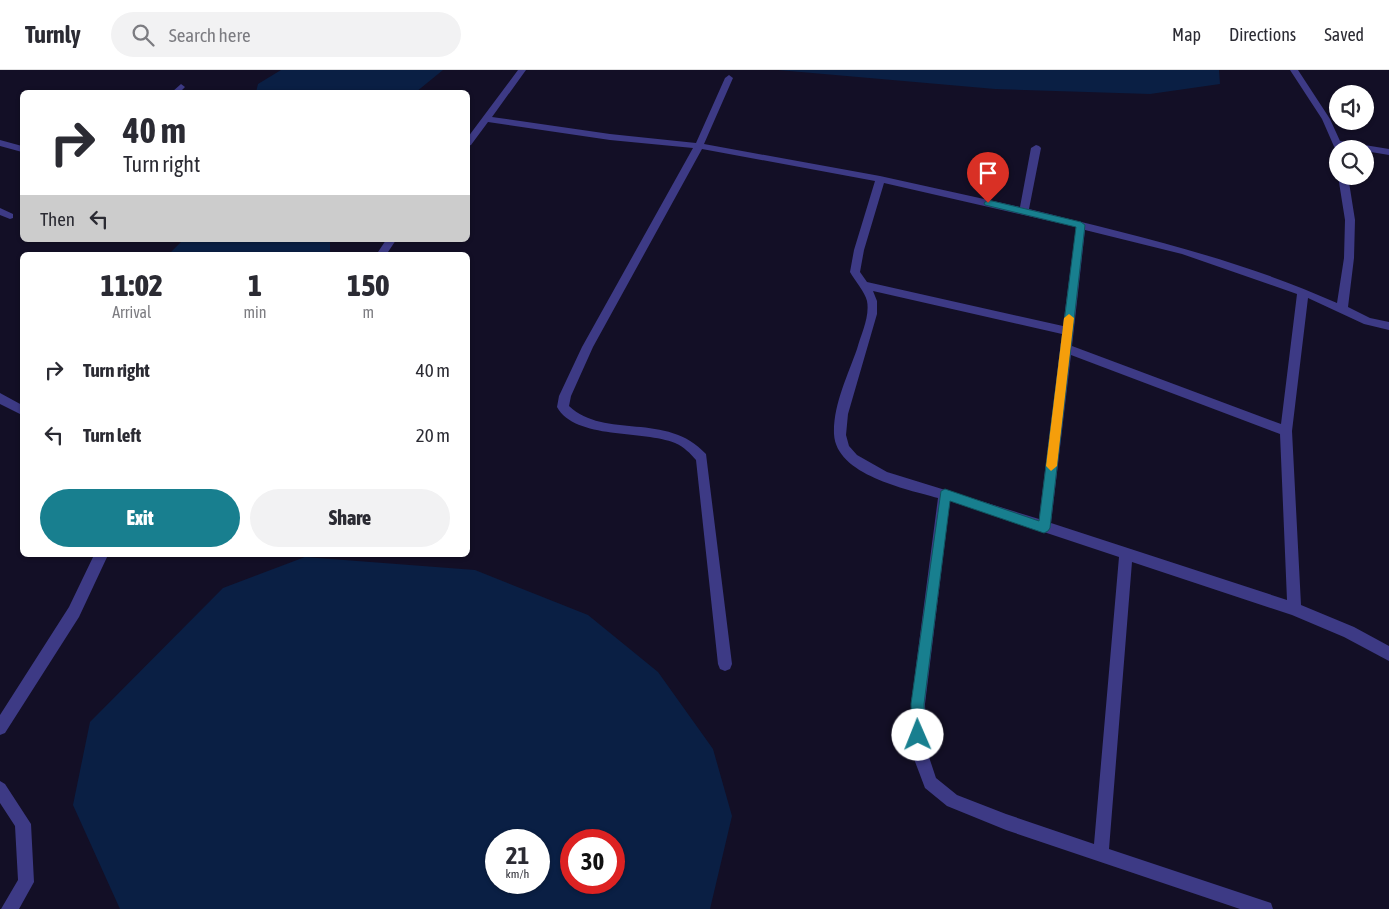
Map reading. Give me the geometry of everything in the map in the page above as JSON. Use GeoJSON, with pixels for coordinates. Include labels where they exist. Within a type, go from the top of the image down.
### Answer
{"type":"FeatureCollection","features":[{"type":"Feature","properties":{"kind":"street"},"geometry":{"type":"LineString","coordinates":[[470,140],[522,70]]}},
{"type":"Feature","properties":{"kind":"street"},"geometry":{"type":"LineString","coordinates":[[1294,70],[1326,118],[1336,140]]}},
{"type":"Feature","properties":{"kind":"street"},"geometry":{"type":"LineString","coordinates":[[725,664],[702,458],[694,448],[677,438],[588,422],[567,413],[563,407],[565,396],[588,347],[699,146],[729,78]]}},
{"type":"Feature","properties":{"kind":"street"},"geometry":{"type":"LineString","coordinates":[[486,119],[610,137],[699,146],[880,180],[1024,211],[1184,251],[1302,292],[1368,321],[1389,326]]}},
{"type":"Feature","properties":{"kind":"street"},"geometry":{"type":"LineString","coordinates":[[0,143],[20,148]]}},
{"type":"Feature","properties":{"kind":"street"},"geometry":{"type":"LineString","coordinates":[[1024,211],[1036,148]]}},
{"type":"Feature","properties":{"kind":"street"},"geometry":{"type":"LineString","coordinates":[[1374,150],[1389,152]]}},
{"type":"Feature","properties":{"kind":"street"},"geometry":{"type":"LineString","coordinates":[[880,180],[858,250],[855,272],[872,299],[872,317],[844,408],[840,437],[848,455],[865,468],[887,478],[945,494],[1294,609],[1349,632],[1389,654]]}},
{"type":"Feature","properties":{"kind":"street"},"geometry":{"type":"LineString","coordinates":[[1342,309],[1349,258],[1350,220],[1344,185]]}},
{"type":"Feature","properties":{"kind":"street"},"geometry":{"type":"LineString","coordinates":[[0,211],[10,216]]}},
{"type":"Feature","properties":{"kind":"street"},"geometry":{"type":"LineString","coordinates":[[1044,528],[1081,225]]}},
{"type":"Feature","properties":{"kind":"street"},"geometry":{"type":"LineString","coordinates":[[862,284],[1068,331]]}},
{"type":"Feature","properties":{"kind":"street"},"geometry":{"type":"LineString","coordinates":[[1294,609],[1286,431],[1302,292]]}},
{"type":"Feature","properties":{"kind":"street"},"geometry":{"type":"LineString","coordinates":[[1065,348],[1286,431]]}},
{"type":"Feature","properties":{"kind":"street"},"geometry":{"type":"LineString","coordinates":[[0,398],[20,409]]}},
{"type":"Feature","properties":{"kind":"street"},"geometry":{"type":"LineString","coordinates":[[945,494],[918,704],[919,750],[930,783],[952,801],[1006,822],[1265,909]]}},
{"type":"Feature","properties":{"kind":"street"},"geometry":{"type":"LineString","coordinates":[[1101,854],[1126,555]]}},
{"type":"Feature","properties":{"kind":"street"},"geometry":{"type":"LineString","coordinates":[[0,728],[74,612],[100,557]]}},
{"type":"Feature","properties":{"kind":"street"},"geometry":{"type":"LineString","coordinates":[[0,789],[23,824],[26,882],[9,909]]}},
{"type":"Feature","properties":{"kind":"water"},"geometry":{"type":"Polygon","coordinates":[[[281,70],[443,70],[418,90],[256,90],[258,84],[281,70]]]}},
{"type":"Feature","properties":{"kind":"water"},"geometry":{"type":"Polygon","coordinates":[[[778,70],[1219,70],[1220,84],[1150,94],[995,89],[778,70]]]}},
{"type":"Feature","properties":{"kind":"water"},"geometry":{"type":"Polygon","coordinates":[[[181,242],[330,242],[330,252],[171,252],[181,242]]]}},
{"type":"Feature","properties":{"kind":"water"},"geometry":{"type":"Polygon","coordinates":[[[305,557],[475,570],[588,615],[658,672],[713,749],[732,816],[710,909],[120,909],[73,805],[90,722],[223,588],[305,557]]]}},
{"type":"Feature","properties":{"kind":"slow traffic"},"geometry":{"type":"LineString","coordinates":[[1051,466],[1069,318]]}},
{"type":"Feature","properties":{"kind":"route"},"geometry":{"type":"LineString","coordinates":[[918,735],[918,704],[945,494],[1044,528],[1081,225],[988,203]]}}]}
